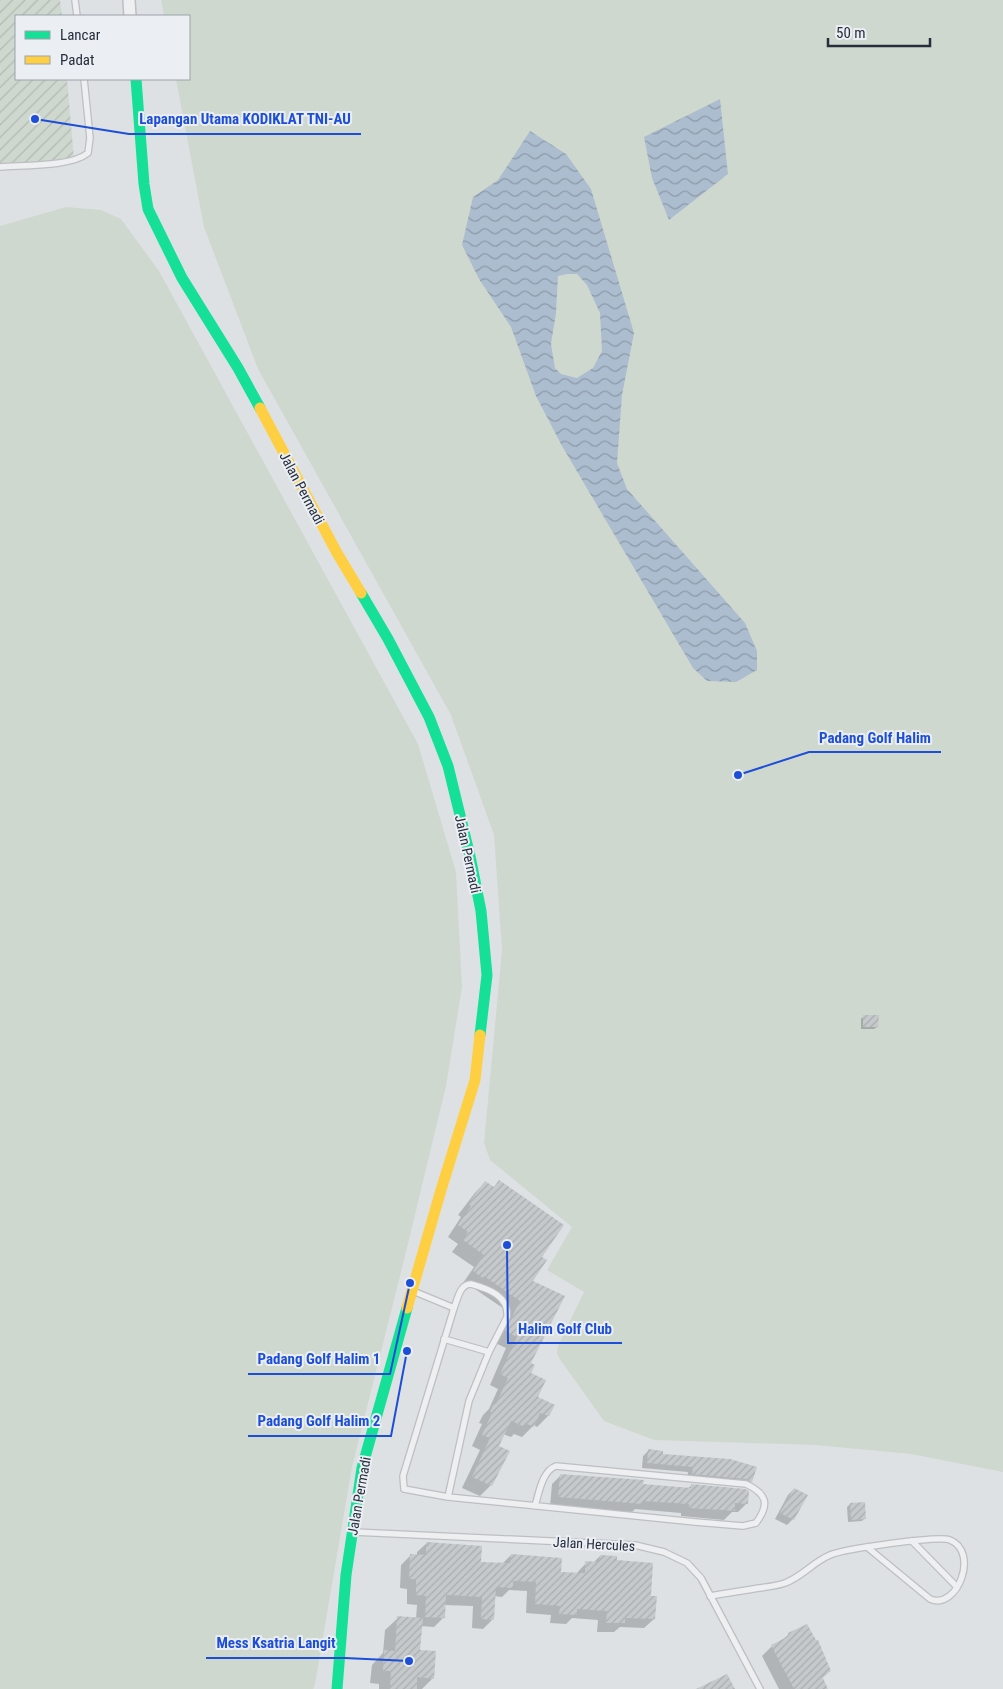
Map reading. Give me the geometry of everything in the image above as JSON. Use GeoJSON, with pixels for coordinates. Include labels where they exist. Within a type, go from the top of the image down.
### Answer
{"type":"FeatureCollection","features":[{"type":"Feature","properties":{"kind":"street"},"geometry":{"type":"LineString","coordinates":[[129,0],[130,15]]}},
{"type":"Feature","properties":{"kind":"street","name":"Jalan Permadi"},"geometry":{"type":"LineString","coordinates":[[136,80],[144,184],[148,209],[182,278],[238,368],[333,545],[388,639],[429,716],[448,766],[481,911],[487,975],[478,1066],[471,1096],[441,1190],[362,1468],[346,1575],[337,1689]]}},
{"type":"Feature","properties":{"kind":"lane"},"geometry":{"type":"LineString","coordinates":[[75,0],[77,15]]}},
{"type":"Feature","properties":{"kind":"lane"},"geometry":{"type":"LineString","coordinates":[[0,167],[69,162],[82,158],[88,153],[90,138],[84,80]]}},
{"type":"Feature","properties":{"kind":"lane"},"geometry":{"type":"LineString","coordinates":[[448,1497],[469,1401],[488,1352],[506,1317],[507,1308],[502,1298],[476,1285],[466,1284],[462,1286],[444,1339],[403,1476],[404,1489],[448,1497],[535,1506],[743,1526],[756,1523],[763,1514],[764,1500],[759,1490],[746,1484],[556,1466],[551,1468],[544,1477],[535,1506]]}},
{"type":"Feature","properties":{"kind":"lane"},"geometry":{"type":"LineString","coordinates":[[413,1291],[454,1308]]}},
{"type":"Feature","properties":{"kind":"lane"},"geometry":{"type":"LineString","coordinates":[[444,1339],[488,1352]]}},
{"type":"Feature","properties":{"kind":"lane","name":"Jalan Hercules"},"geometry":{"type":"LineString","coordinates":[[352,1532],[635,1545],[664,1552],[687,1563],[700,1578],[760,1689]]}},
{"type":"Feature","properties":{"kind":"lane"},"geometry":{"type":"LineString","coordinates":[[710,1596],[783,1584],[796,1579],[830,1555],[867,1548],[937,1538],[950,1540],[958,1546],[964,1556],[965,1572],[947,1598],[935,1601],[867,1548]]}},
{"type":"Feature","properties":{"kind":"lane"},"geometry":{"type":"LineString","coordinates":[[912,1541],[957,1586]]}},
{"type":"Feature","properties":{"kind":"shaded area"},"geometry":{"type":"Polygon","coordinates":[[[0,0],[60,0],[62,15],[15,15],[15,80],[67,80],[74,159],[0,165],[0,0]]]}},
{"type":"Feature","properties":{"kind":"shaded area"},"geometry":{"type":"Polygon","coordinates":[[[161,0],[1003,0],[1003,1472],[911,1454],[815,1445],[654,1440],[604,1421],[559,1358],[557,1353],[558,1346],[584,1292],[547,1270],[572,1227],[490,1160],[484,1143],[502,950],[494,835],[451,715],[258,369],[204,227],[176,80],[190,80],[190,15],[164,15],[161,0]]]}},
{"type":"Feature","properties":{"kind":"shaded area"},"geometry":{"type":"Polygon","coordinates":[[[66,207],[101,210],[121,219],[159,271],[418,744],[456,872],[462,987],[446,1086],[352,1467],[313,1689],[0,1689],[0,226],[66,207]]]}},
{"type":"Feature","properties":{"kind":"water"},"geometry":{"type":"Polygon","coordinates":[[[720,99],[728,174],[669,220],[652,178],[644,137],[720,99]]]}},
{"type":"Feature","properties":{"kind":"water"},"geometry":{"type":"Polygon","coordinates":[[[530,131],[566,154],[591,189],[634,333],[622,395],[617,463],[627,489],[745,623],[757,651],[757,670],[736,682],[707,681],[693,668],[562,446],[536,396],[511,327],[479,279],[462,245],[473,197],[498,180],[530,131]],[[577,274],[558,276],[556,313],[551,344],[555,368],[561,374],[577,378],[593,368],[602,351],[600,313],[587,285],[577,274]]]}},
{"type":"Feature","properties":{"kind":"building"},"geometry":{"type":"Polygon","coordinates":[[[863,1015],[879,1015],[878,1027],[863,1027],[863,1015]]]}},
{"type":"Feature","properties":{"kind":"building"},"geometry":{"type":"Polygon","coordinates":[[[499,1180],[564,1225],[542,1257],[547,1260],[533,1281],[565,1296],[531,1363],[535,1365],[531,1373],[546,1380],[538,1397],[555,1405],[549,1416],[540,1413],[534,1427],[525,1423],[523,1426],[511,1421],[499,1446],[510,1451],[492,1486],[472,1477],[490,1438],[482,1435],[492,1413],[490,1412],[494,1403],[496,1404],[508,1378],[500,1374],[517,1337],[505,1331],[520,1301],[484,1276],[483,1278],[473,1271],[484,1255],[463,1240],[468,1232],[458,1225],[471,1206],[468,1204],[485,1181],[494,1187],[499,1180]]]}},
{"type":"Feature","properties":{"kind":"building"},"geometry":{"type":"Polygon","coordinates":[[[648,1449],[663,1451],[663,1454],[730,1459],[757,1467],[752,1482],[746,1479],[692,1474],[693,1467],[647,1463],[648,1449]]]}},
{"type":"Feature","properties":{"kind":"building"},"geometry":{"type":"Polygon","coordinates":[[[560,1474],[644,1480],[643,1484],[691,1488],[691,1484],[745,1489],[749,1491],[748,1504],[735,1503],[735,1511],[689,1508],[689,1504],[642,1501],[642,1504],[558,1497],[560,1474]]]}},
{"type":"Feature","properties":{"kind":"building"},"geometry":{"type":"Polygon","coordinates":[[[794,1488],[808,1495],[794,1520],[780,1513],[794,1488]]]}},
{"type":"Feature","properties":{"kind":"building"},"geometry":{"type":"Polygon","coordinates":[[[865,1502],[866,1519],[851,1520],[850,1503],[865,1502]]]}},
{"type":"Feature","properties":{"kind":"building"},"geometry":{"type":"Polygon","coordinates":[[[426,1542],[482,1546],[481,1562],[510,1563],[511,1554],[562,1558],[561,1572],[585,1573],[585,1561],[599,1562],[600,1555],[617,1556],[617,1560],[653,1563],[651,1596],[657,1596],[655,1619],[625,1618],[625,1623],[606,1623],[607,1611],[577,1609],[577,1615],[559,1614],[560,1606],[535,1604],[536,1582],[513,1581],[513,1588],[496,1587],[494,1620],[481,1619],[482,1597],[446,1595],[445,1618],[425,1617],[426,1596],[416,1595],[416,1579],[409,1579],[410,1554],[426,1555],[426,1542]]]}},
{"type":"Feature","properties":{"kind":"building"},"geometry":{"type":"Polygon","coordinates":[[[397,1616],[423,1618],[420,1650],[436,1651],[434,1679],[417,1677],[417,1689],[390,1689],[391,1671],[383,1671],[384,1650],[395,1651],[397,1616]]]}},
{"type":"Feature","properties":{"kind":"building"},"geometry":{"type":"Polygon","coordinates":[[[807,1624],[816,1640],[818,1640],[831,1671],[822,1676],[828,1689],[794,1689],[771,1645],[789,1636],[788,1633],[807,1624]]]}},
{"type":"Feature","properties":{"kind":"building"},"geometry":{"type":"Polygon","coordinates":[[[727,1674],[735,1689],[696,1689],[727,1674]]]}},
{"type":"Feature","properties":{"kind":"traffic: fast"},"geometry":{"type":"LineString","coordinates":[[136,80],[144,184],[148,209],[182,278],[238,368],[260,408]]}},
{"type":"Feature","properties":{"kind":"traffic: fast"},"geometry":{"type":"LineString","coordinates":[[361,593],[388,639],[429,717],[448,766],[481,911],[487,975],[480,1035]]}},
{"type":"Feature","properties":{"kind":"traffic: fast"},"geometry":{"type":"LineString","coordinates":[[337,1689],[346,1575],[362,1468],[407,1308]]}},
{"type":"Feature","properties":{"kind":"traffic: slow"},"geometry":{"type":"LineString","coordinates":[[260,408],[337,553],[361,593]]}},
{"type":"Feature","properties":{"kind":"traffic: slow"},"geometry":{"type":"LineString","coordinates":[[407,1308],[475,1080],[480,1035]]}},
{"type":"Feature","properties":{"kind":"place","name":"Lapangan Utama KODIKLAT TNI-AU"},"geometry":{"type":"Point","coordinates":[35,119]}},
{"type":"Feature","properties":{"kind":"place","name":"Padang Golf Halim"},"geometry":{"type":"Point","coordinates":[738,775]}},
{"type":"Feature","properties":{"kind":"place","name":"Halim Golf Club"},"geometry":{"type":"Point","coordinates":[507,1245]}},
{"type":"Feature","properties":{"kind":"place","name":"Padang Golf Halim 1"},"geometry":{"type":"Point","coordinates":[410,1283]}},
{"type":"Feature","properties":{"kind":"place","name":"Padang Golf Halim 2"},"geometry":{"type":"Point","coordinates":[407,1351]}},
{"type":"Feature","properties":{"kind":"place","name":"Mess Ksatria Langit"},"geometry":{"type":"Point","coordinates":[409,1661]}}]}
